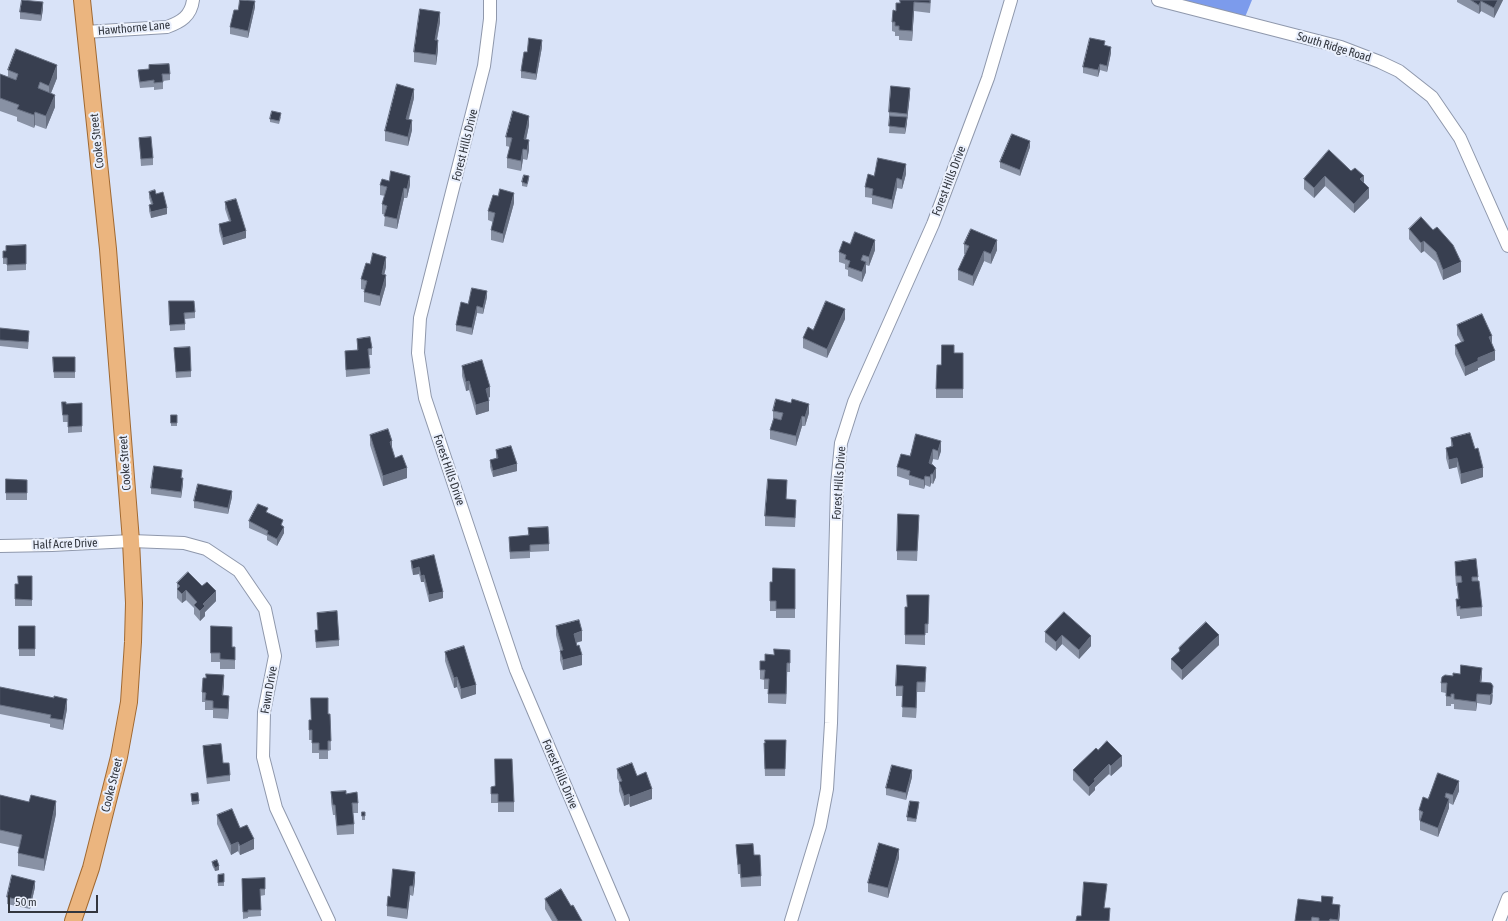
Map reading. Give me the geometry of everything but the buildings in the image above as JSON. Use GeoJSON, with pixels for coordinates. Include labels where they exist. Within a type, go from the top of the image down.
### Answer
{"type":"FeatureCollection","features":[{"type":"Feature","properties":{"kind":"main road","name":"Cooke Street"},"geometry":{"type":"LineString","coordinates":[[73,921],[91,868],[119,756],[128,711],[134,603],[131,541],[108,249],[82,0]]}},
{"type":"Feature","properties":{"kind":"street","name":"Hawthorne Lane"},"geometry":{"type":"LineString","coordinates":[[85,32],[166,27],[179,23],[189,13],[193,0]]}},
{"type":"Feature","properties":{"kind":"street","name":"Forest Hills Drive"},"geometry":{"type":"LineString","coordinates":[[490,0],[490,20],[484,66],[420,318],[418,352],[425,398],[516,670],[623,921]]}},
{"type":"Feature","properties":{"kind":"street","name":"Forest Hills Drive"},"geometry":{"type":"LineString","coordinates":[[791,921],[820,826],[826,789],[831,723],[837,485],[841,443],[854,402],[933,224],[988,78],[1011,0]]}},
{"type":"Feature","properties":{"kind":"street","name":"South Ridge Road"},"geometry":{"type":"LineString","coordinates":[[1158,0],[1341,47],[1380,62],[1398,71],[1432,97],[1460,138],[1508,246]]}},
{"type":"Feature","properties":{"kind":"street","name":"Half Acre Drive"},"geometry":{"type":"LineString","coordinates":[[0,546],[131,541]]}},
{"type":"Feature","properties":{"kind":"street","name":"Fawn Drive"},"geometry":{"type":"LineString","coordinates":[[131,541],[184,543],[206,548],[239,571],[265,609],[275,656],[264,712],[263,757],[276,808],[329,921]]}},
{"type":"Feature","properties":{"kind":"street"},"geometry":{"type":"LineString","coordinates":[[1499,921],[1508,898]]}},
{"type":"Feature","properties":{"kind":"shaded area"},"geometry":{"type":"Polygon","coordinates":[[[1158,0],[1252,0],[1243,22],[1158,0]]]}}]}
